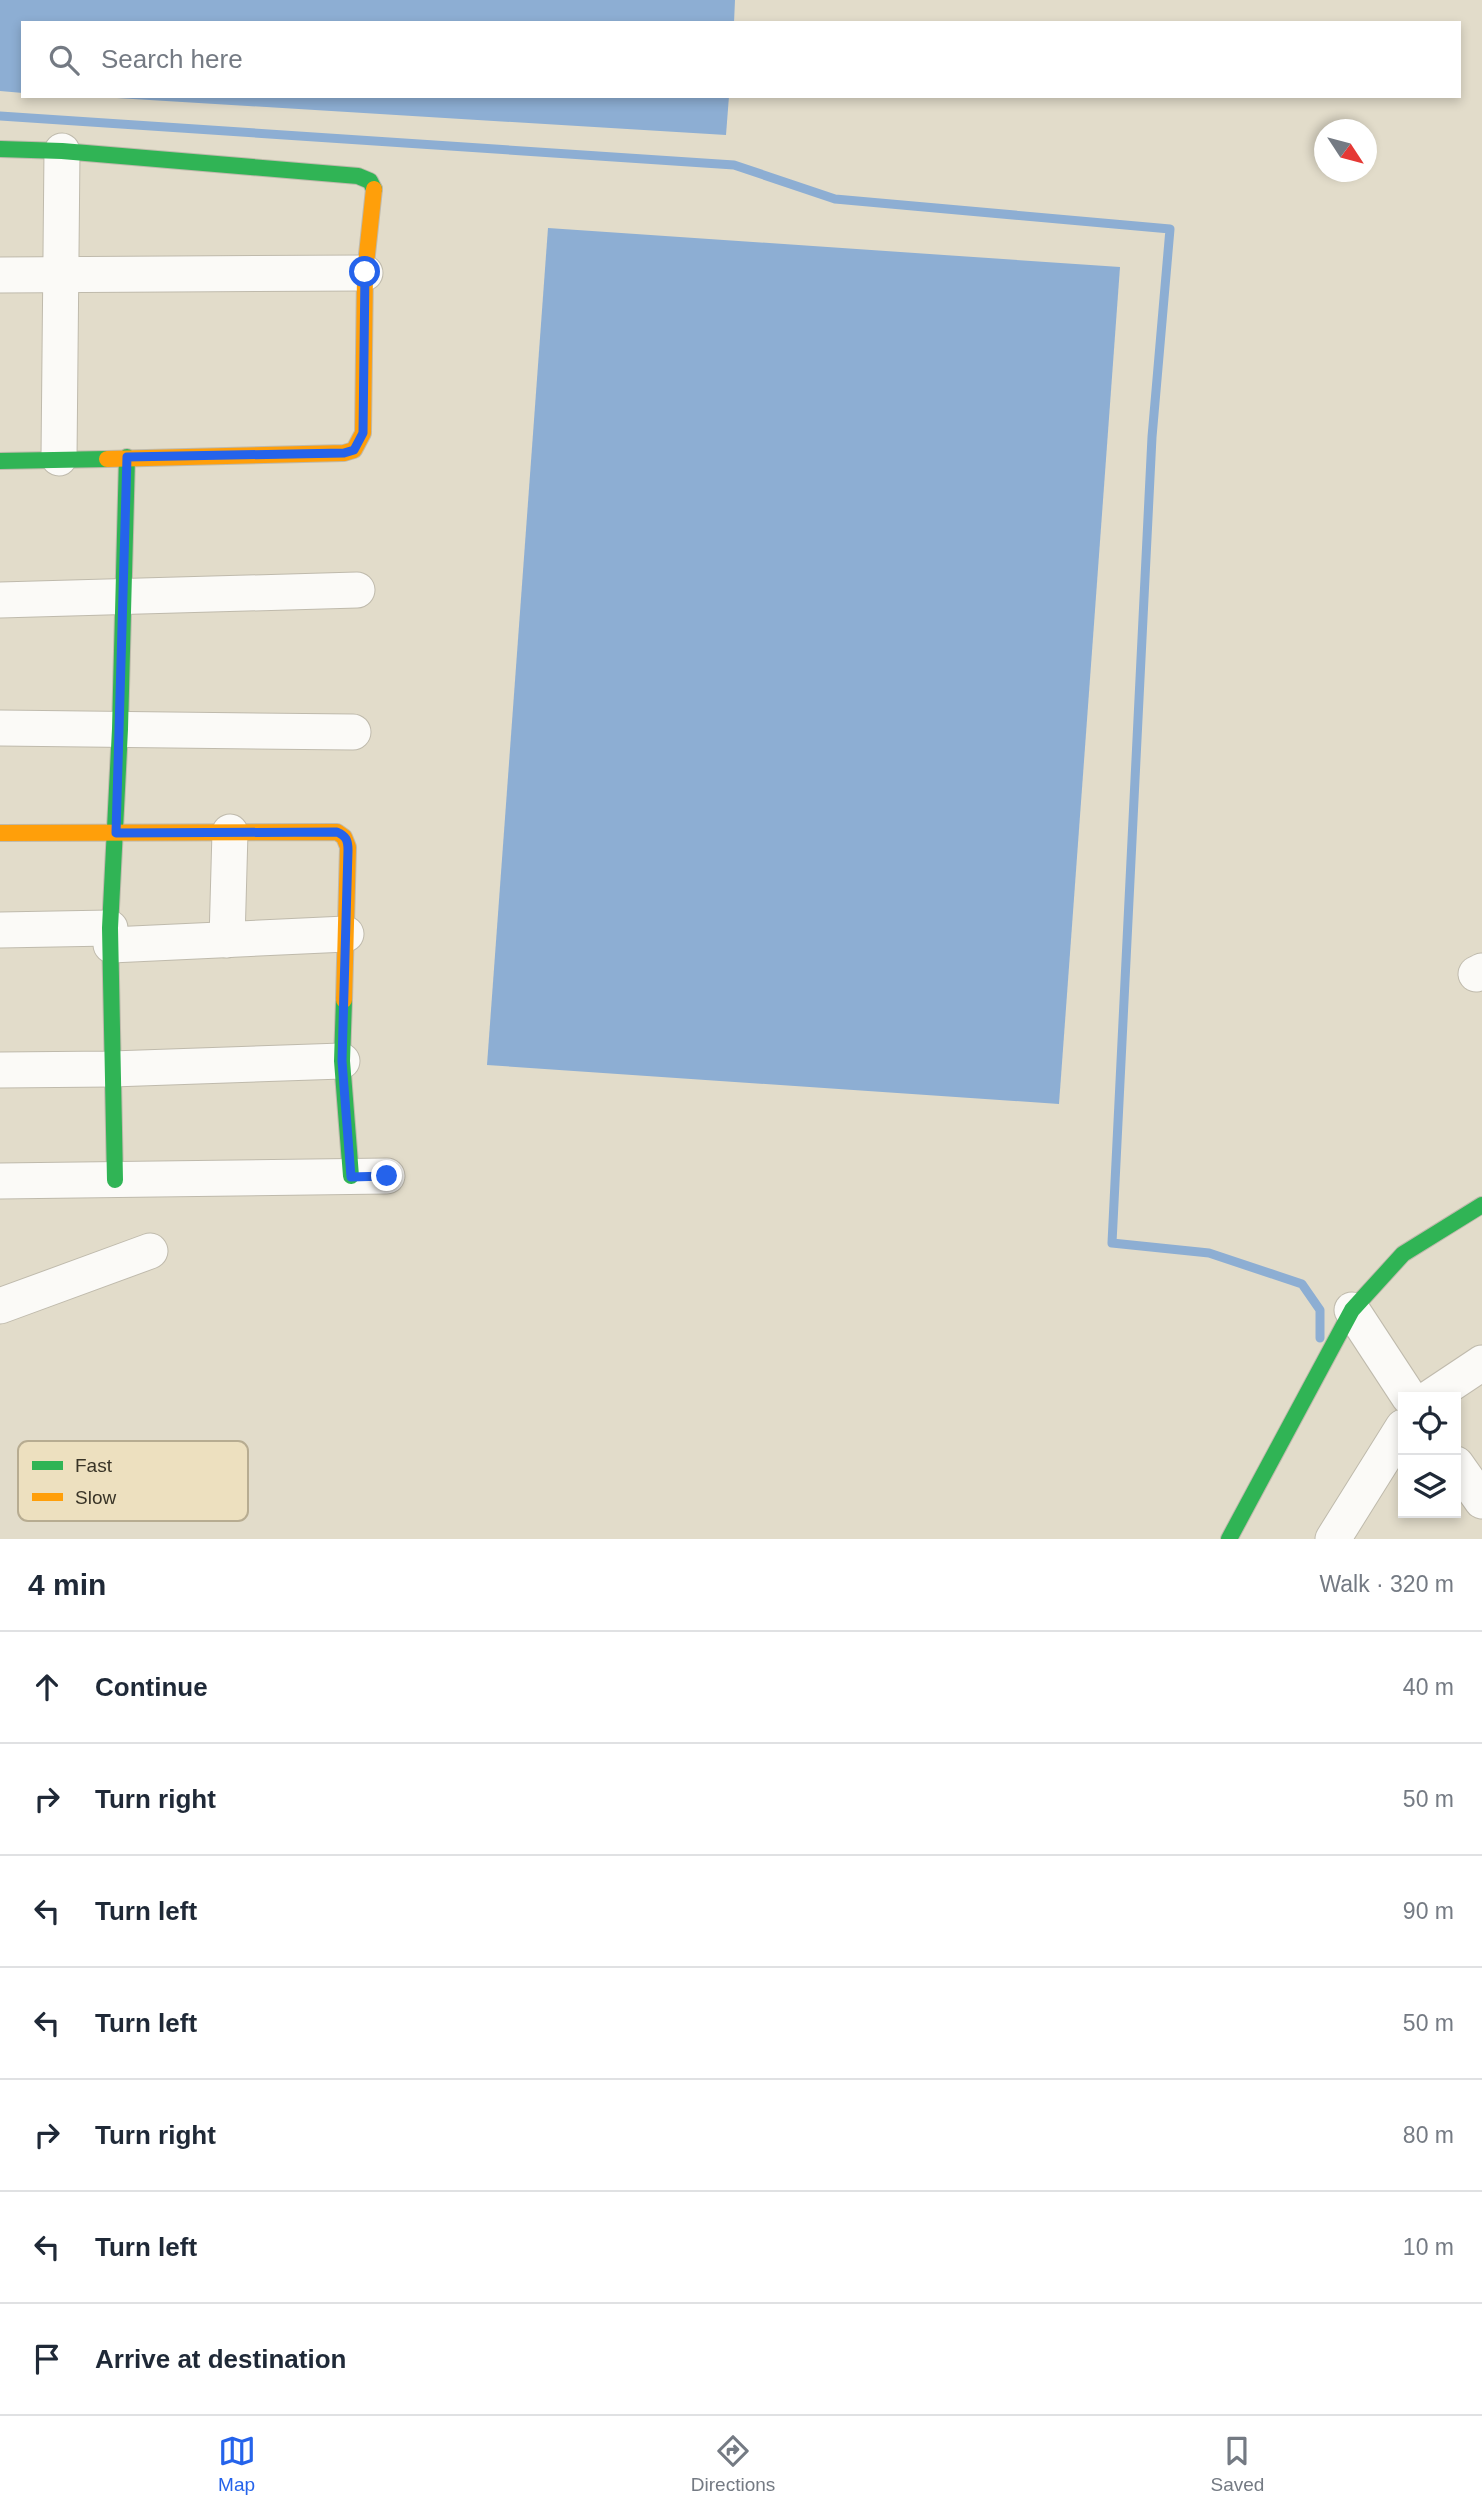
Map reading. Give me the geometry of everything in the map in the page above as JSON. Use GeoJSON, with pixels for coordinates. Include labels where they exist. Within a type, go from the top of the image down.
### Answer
{"type":"FeatureCollection","features":[{"type":"Feature","properties":{"kind":"street"},"geometry":{"type":"LineString","coordinates":[[0,149],[62,151],[358,176],[370,181],[374,190],[365,272],[363,433],[354,450],[344,453],[0,461]]}},
{"type":"Feature","properties":{"kind":"street"},"geometry":{"type":"LineString","coordinates":[[59,458],[62,151]]}},
{"type":"Feature","properties":{"kind":"street"},"geometry":{"type":"LineString","coordinates":[[0,275],[365,272]]}},
{"type":"Feature","properties":{"kind":"street"},"geometry":{"type":"LineString","coordinates":[[115,1180],[110,937],[120,729],[127,457]]}},
{"type":"Feature","properties":{"kind":"street"},"geometry":{"type":"LineString","coordinates":[[0,600],[357,590]]}},
{"type":"Feature","properties":{"kind":"street"},"geometry":{"type":"LineString","coordinates":[[0,728],[353,732]]}},
{"type":"Feature","properties":{"kind":"street"},"geometry":{"type":"LineString","coordinates":[[227,940],[230,832]]}},
{"type":"Feature","properties":{"kind":"street"},"geometry":{"type":"LineString","coordinates":[[0,833],[337,832],[344,835],[348,850],[342,1061],[351,1177]]}},
{"type":"Feature","properties":{"kind":"street"},"geometry":{"type":"LineString","coordinates":[[0,930],[110,937],[227,940],[346,934]]}},
{"type":"Feature","properties":{"kind":"street"},"geometry":{"type":"LineString","coordinates":[[0,1070],[342,1061]]}},
{"type":"Feature","properties":{"kind":"street"},"geometry":{"type":"LineString","coordinates":[[0,1181],[387,1176]]}},
{"type":"Feature","properties":{"kind":"street"},"geometry":{"type":"LineString","coordinates":[[1229,1539],[1352,1310],[1403,1254],[1482,1205]]}},
{"type":"Feature","properties":{"kind":"street"},"geometry":{"type":"LineString","coordinates":[[0,1306],[150,1251]]}},
{"type":"Feature","properties":{"kind":"street"},"geometry":{"type":"LineString","coordinates":[[1352,1310],[1406,1392]]}},
{"type":"Feature","properties":{"kind":"street"},"geometry":{"type":"LineString","coordinates":[[1438,1392],[1482,1363]]}},
{"type":"Feature","properties":{"kind":"street"},"geometry":{"type":"LineString","coordinates":[[1333,1539],[1398,1435]]}},
{"type":"Feature","properties":{"kind":"street"},"geometry":{"type":"LineString","coordinates":[[1461,1471],[1482,1501]]}},
{"type":"Feature","properties":{"kind":"water"},"geometry":{"type":"Polygon","coordinates":[[[0,0],[735,0],[734,21],[21,21],[21,93],[0,91],[0,0]]]}},
{"type":"Feature","properties":{"kind":"water"},"geometry":{"type":"Polygon","coordinates":[[[117,98],[729,98],[726,135],[117,98]]]}},
{"type":"Feature","properties":{"kind":"water"},"geometry":{"type":"Polygon","coordinates":[[[548,228],[1120,267],[1059,1104],[487,1065],[548,228]]]}},
{"type":"Feature","properties":{"kind":"waterway"},"geometry":{"type":"LineString","coordinates":[[0,116],[734,165],[835,199],[1170,229],[1152,437],[1112,1243],[1209,1253],[1302,1284],[1320,1310],[1320,1338]]}},
{"type":"Feature","properties":{"kind":"traffic: fast"},"geometry":{"type":"LineString","coordinates":[[0,149],[62,151],[358,176],[370,181],[374,189]]}},
{"type":"Feature","properties":{"kind":"traffic: fast"},"geometry":{"type":"LineString","coordinates":[[115,1180],[110,928],[120,729],[127,457]]}},
{"type":"Feature","properties":{"kind":"traffic: fast"},"geometry":{"type":"LineString","coordinates":[[0,461],[107,459]]}},
{"type":"Feature","properties":{"kind":"traffic: fast"},"geometry":{"type":"LineString","coordinates":[[344,1000],[342,1061],[351,1176]]}},
{"type":"Feature","properties":{"kind":"traffic: fast"},"geometry":{"type":"LineString","coordinates":[[1229,1539],[1352,1310],[1403,1254],[1482,1205]]}},
{"type":"Feature","properties":{"kind":"traffic: slow"},"geometry":{"type":"LineString","coordinates":[[107,459],[344,453],[354,450],[363,433],[365,273],[374,189]]}},
{"type":"Feature","properties":{"kind":"traffic: slow"},"geometry":{"type":"LineString","coordinates":[[0,833],[337,832],[344,837],[348,847],[344,1000]]}},
{"type":"Feature","properties":{"kind":"route"},"geometry":{"type":"LineString","coordinates":[[365,272],[363,433],[354,450],[344,453],[127,457],[116,833],[337,832],[344,835],[348,850],[342,1061],[351,1177],[387,1176]]}}]}
